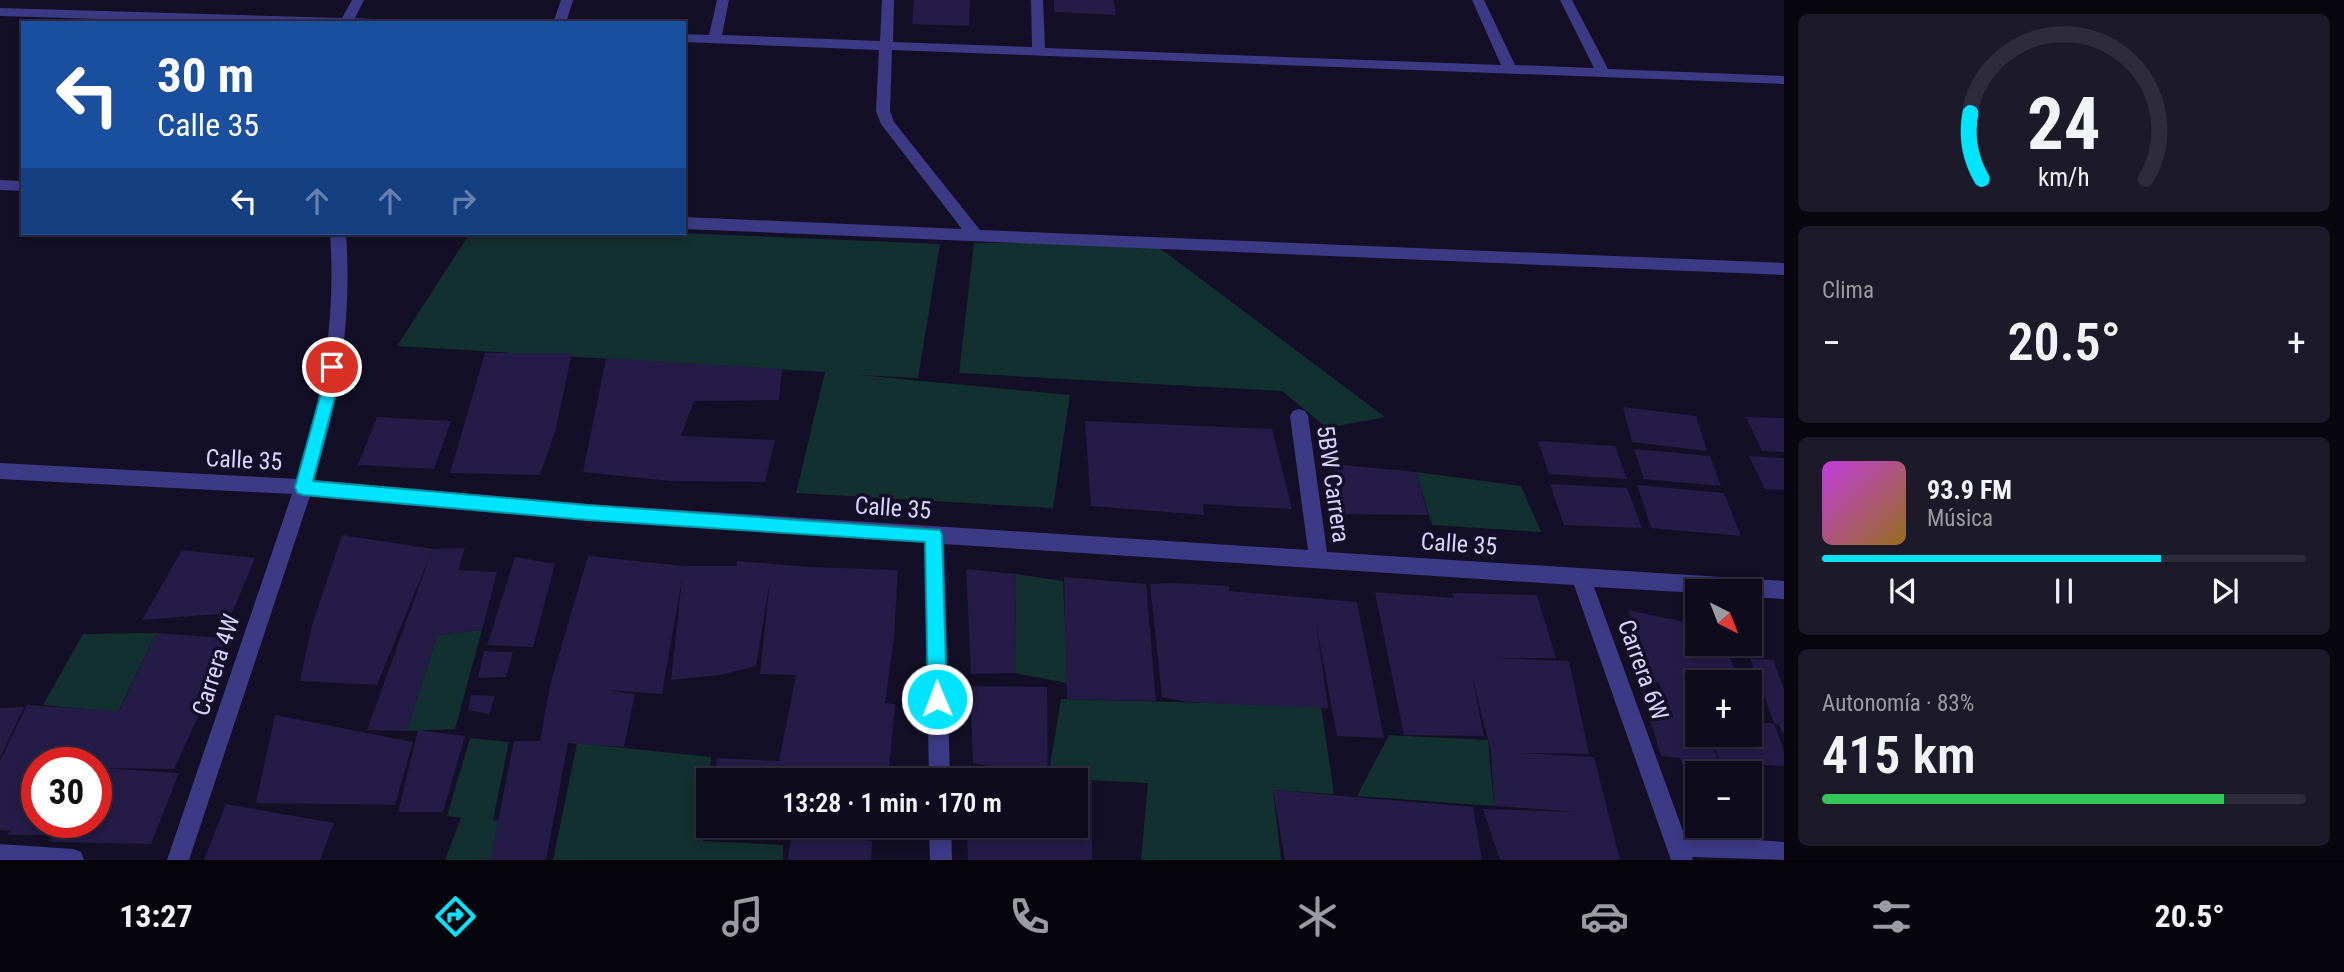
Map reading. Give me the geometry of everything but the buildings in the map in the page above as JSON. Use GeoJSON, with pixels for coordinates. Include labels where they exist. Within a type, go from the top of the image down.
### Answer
{"type":"FeatureCollection","features":[{"type":"Feature","properties":{"kind":"street"},"geometry":{"type":"LineString","coordinates":[[347,21],[358,0]]}},
{"type":"Feature","properties":{"kind":"street"},"geometry":{"type":"LineString","coordinates":[[560,21],[567,0]]}},
{"type":"Feature","properties":{"kind":"street"},"geometry":{"type":"LineString","coordinates":[[714,40],[723,0]]}},
{"type":"Feature","properties":{"kind":"street"},"geometry":{"type":"LineString","coordinates":[[888,0],[883,111],[888,124],[977,237]]}},
{"type":"Feature","properties":{"kind":"street"},"geometry":{"type":"LineString","coordinates":[[1037,0],[1039,52]]}},
{"type":"Feature","properties":{"kind":"street"},"geometry":{"type":"LineString","coordinates":[[1478,0],[1510,70]]}},
{"type":"Feature","properties":{"kind":"street"},"geometry":{"type":"LineString","coordinates":[[1566,0],[1603,73]]}},
{"type":"Feature","properties":{"kind":"street"},"geometry":{"type":"LineString","coordinates":[[0,12],[311,21]]}},
{"type":"Feature","properties":{"kind":"street"},"geometry":{"type":"LineString","coordinates":[[686,38],[1784,80]]}},
{"type":"Feature","properties":{"kind":"street"},"geometry":{"type":"LineString","coordinates":[[0,185],[21,187]]}},
{"type":"Feature","properties":{"kind":"street"},"geometry":{"type":"LineString","coordinates":[[686,223],[1784,269]]}},
{"type":"Feature","properties":{"kind":"street","name":"Carrera 4W"},"geometry":{"type":"LineString","coordinates":[[178,860],[303,487],[328,393],[340,314],[338,235]]}},
{"type":"Feature","properties":{"kind":"street","name":"5BW Carrera"},"geometry":{"type":"LineString","coordinates":[[1299,416],[1319,559]]}},
{"type":"Feature","properties":{"kind":"street","name":"Calle 35"},"geometry":{"type":"LineString","coordinates":[[0,471],[303,487],[587,512],[1784,590]]}},
{"type":"Feature","properties":{"kind":"street"},"geometry":{"type":"LineString","coordinates":[[934,535],[939,768]]}},
{"type":"Feature","properties":{"kind":"street","name":"Carrera 6W"},"geometry":{"type":"LineString","coordinates":[[1581,577],[1681,853]]}},
{"type":"Feature","properties":{"kind":"street"},"geometry":{"type":"LineString","coordinates":[[940,838],[941,860]]}},
{"type":"Feature","properties":{"kind":"street"},"geometry":{"type":"LineString","coordinates":[[1681,853],[1784,853]]}},
{"type":"Feature","properties":{"kind":"street"},"geometry":{"type":"LineString","coordinates":[[0,855],[73,860]]}},
{"type":"Feature","properties":{"kind":"green space"},"geometry":{"type":"Polygon","coordinates":[[[686,233],[940,244],[918,378],[858,375],[1070,395],[1053,508],[796,493],[825,372],[397,346],[469,235],[686,233]]]}},
{"type":"Feature","properties":{"kind":"green space"},"geometry":{"type":"Polygon","coordinates":[[[974,243],[1153,243],[1385,417],[1327,428],[1282,391],[959,373],[974,243]]]}},
{"type":"Feature","properties":{"kind":"green space"},"geometry":{"type":"Polygon","coordinates":[[[1416,472],[1521,486],[1541,532],[1432,525],[1416,472]]]}},
{"type":"Feature","properties":{"kind":"green space"},"geometry":{"type":"Polygon","coordinates":[[[1016,574],[1063,581],[1068,683],[1015,673],[1016,574]]]}},
{"type":"Feature","properties":{"kind":"green space"},"geometry":{"type":"Polygon","coordinates":[[[482,630],[455,729],[407,731],[437,635],[482,630]]]}},
{"type":"Feature","properties":{"kind":"green space"},"geometry":{"type":"Polygon","coordinates":[[[156,633],[118,712],[43,705],[83,634],[156,633]]]}},
{"type":"Feature","properties":{"kind":"green space"},"geometry":{"type":"Polygon","coordinates":[[[1061,699],[1321,706],[1334,794],[1273,790],[1281,860],[1141,860],[1148,783],[1088,780],[1088,768],[1050,768],[1061,699]]]}},
{"type":"Feature","properties":{"kind":"green space"},"geometry":{"type":"Polygon","coordinates":[[[1389,735],[1488,740],[1494,806],[1357,796],[1389,735]]]}},
{"type":"Feature","properties":{"kind":"green space"},"geometry":{"type":"Polygon","coordinates":[[[470,738],[509,742],[493,820],[504,821],[493,860],[445,860],[461,818],[447,816],[470,738]]]}},
{"type":"Feature","properties":{"kind":"green space"},"geometry":{"type":"Polygon","coordinates":[[[577,743],[711,757],[710,768],[696,768],[696,838],[703,838],[703,841],[783,845],[783,860],[553,860],[577,743]]]}},
{"type":"Feature","properties":{"kind":"route"},"geometry":{"type":"LineString","coordinates":[[332,367],[328,393],[303,487],[587,512],[934,535],[937,699]]}}]}
